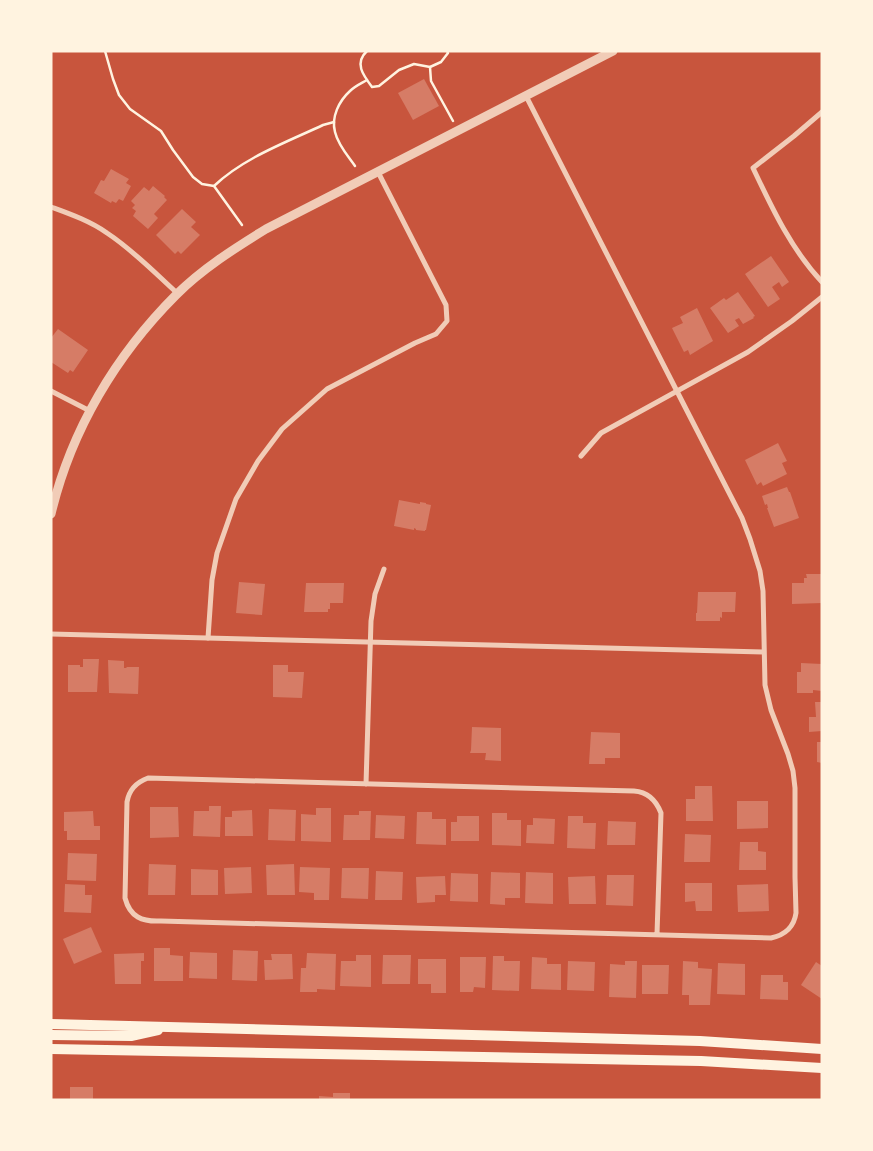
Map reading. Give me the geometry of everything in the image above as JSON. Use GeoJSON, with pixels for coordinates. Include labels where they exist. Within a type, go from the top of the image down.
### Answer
{"type":"FeatureCollection","features":[{"type":"Feature","properties":{"kind":"main road"},"geometry":{"type":"LineString","coordinates":[[51,1024],[700,1041],[822,1049]]}},
{"type":"Feature","properties":{"kind":"main road"},"geometry":{"type":"LineString","coordinates":[[51,1035],[131,1036],[179,1026]]}},
{"type":"Feature","properties":{"kind":"main road"},"geometry":{"type":"LineString","coordinates":[[51,1048],[691,1061],[822,1068]]}},
{"type":"Feature","properties":{"kind":"street"},"geometry":{"type":"LineString","coordinates":[[51,514],[60,480],[77,437],[102,390],[143,331],[178,294],[208,268],[239,245],[266,229],[612,51]]}},
{"type":"Feature","properties":{"kind":"street"},"geometry":{"type":"LineString","coordinates":[[526,96],[742,518],[755,554],[763,591],[764,685],[771,710],[788,754],[795,788],[796,918],[787,931],[780,936],[771,938],[152,922],[139,918],[130,910],[124,892],[127,802],[132,790],[142,781],[152,778],[634,791],[647,794],[654,800],[661,817],[657,934]]}},
{"type":"Feature","properties":{"kind":"street"},"geometry":{"type":"LineString","coordinates":[[822,112],[753,168],[793,245],[810,270],[822,282]]}},
{"type":"Feature","properties":{"kind":"street"},"geometry":{"type":"LineString","coordinates":[[208,638],[212,580],[217,552],[236,499],[258,461],[282,429],[327,389],[436,334],[447,321],[446,305],[378,172]]}},
{"type":"Feature","properties":{"kind":"street"},"geometry":{"type":"LineString","coordinates":[[51,206],[78,217],[106,232],[129,249],[178,294]]}},
{"type":"Feature","properties":{"kind":"street"},"geometry":{"type":"LineString","coordinates":[[581,456],[601,433],[748,352],[822,297]]}},
{"type":"Feature","properties":{"kind":"street"},"geometry":{"type":"LineString","coordinates":[[51,391],[90,411]]}},
{"type":"Feature","properties":{"kind":"street"},"geometry":{"type":"LineString","coordinates":[[366,784],[371,621],[375,594],[384,569]]}},
{"type":"Feature","properties":{"kind":"street"},"geometry":{"type":"LineString","coordinates":[[51,634],[763,652]]}},
{"type":"Feature","properties":{"kind":"path"},"geometry":{"type":"LineString","coordinates":[[105,51],[119,95],[130,109],[161,131],[194,178],[202,184],[214,186],[242,225]]}},
{"type":"Feature","properties":{"kind":"path"},"geometry":{"type":"LineString","coordinates":[[367,51],[364,52],[360,60],[362,72],[372,87],[379,86],[399,70],[414,64],[430,67],[441,62],[448,53],[447,51]]}},
{"type":"Feature","properties":{"kind":"path"},"geometry":{"type":"LineString","coordinates":[[430,67],[431,81],[458,131]]}},
{"type":"Feature","properties":{"kind":"path"},"geometry":{"type":"LineString","coordinates":[[355,166],[335,133],[335,113],[342,100],[352,89],[367,80]]}},
{"type":"Feature","properties":{"kind":"path"},"geometry":{"type":"LineString","coordinates":[[214,186],[224,176],[261,154],[323,125],[334,122]]}},
{"type":"Feature","properties":{"kind":"building"},"geometry":{"type":"Polygon","coordinates":[[[424,79],[439,106],[413,120],[398,93],[424,79]]]}},
{"type":"Feature","properties":{"kind":"building"},"geometry":{"type":"Polygon","coordinates":[[[111,169],[129,179],[126,183],[131,186],[123,201],[119,199],[116,203],[112,201],[111,203],[94,193],[101,180],[104,181],[111,169]]]}},
{"type":"Feature","properties":{"kind":"building"},"geometry":{"type":"Polygon","coordinates":[[[153,186],[167,200],[154,214],[158,218],[148,229],[133,216],[136,211],[132,208],[135,205],[131,201],[144,187],[149,191],[153,186]]]}},
{"type":"Feature","properties":{"kind":"building"},"geometry":{"type":"Polygon","coordinates":[[[182,209],[196,222],[191,227],[200,235],[181,254],[178,251],[175,254],[156,235],[182,209]]]}},
{"type":"Feature","properties":{"kind":"building"},"geometry":{"type":"Polygon","coordinates":[[[771,256],[789,282],[782,287],[779,282],[772,287],[780,299],[768,307],[745,274],[771,256]]]}},
{"type":"Feature","properties":{"kind":"building"},"geometry":{"type":"Polygon","coordinates":[[[738,292],[755,316],[743,324],[739,318],[735,320],[739,326],[728,333],[710,308],[724,298],[726,300],[738,292]]]}},
{"type":"Feature","properties":{"kind":"building"},"geometry":{"type":"Polygon","coordinates":[[[697,308],[713,341],[690,355],[688,350],[684,352],[672,328],[683,323],[680,317],[697,308]]]}},
{"type":"Feature","properties":{"kind":"building"},"geometry":{"type":"Polygon","coordinates":[[[58,329],[88,350],[73,372],[70,370],[68,373],[51,362],[51,338],[58,329]]]}},
{"type":"Feature","properties":{"kind":"building"},"geometry":{"type":"Polygon","coordinates":[[[778,443],[787,461],[782,463],[787,474],[763,486],[761,482],[757,485],[745,460],[778,443]]]}},
{"type":"Feature","properties":{"kind":"building"},"geometry":{"type":"Polygon","coordinates":[[[787,487],[799,518],[774,527],[767,504],[765,505],[762,496],[787,487]]]}},
{"type":"Feature","properties":{"kind":"building"},"geometry":{"type":"Polygon","coordinates":[[[399,500],[431,505],[425,531],[394,526],[399,500]]]}},
{"type":"Feature","properties":{"kind":"building"},"geometry":{"type":"Polygon","coordinates":[[[806,574],[822,574],[822,603],[792,604],[792,583],[804,583],[804,578],[807,578],[806,574]]]}},
{"type":"Feature","properties":{"kind":"building"},"geometry":{"type":"Polygon","coordinates":[[[239,582],[265,584],[262,615],[236,613],[239,582]]]}},
{"type":"Feature","properties":{"kind":"building"},"geometry":{"type":"Polygon","coordinates":[[[306,583],[344,583],[343,603],[330,603],[328,612],[304,612],[306,583]]]}},
{"type":"Feature","properties":{"kind":"building"},"geometry":{"type":"Polygon","coordinates":[[[698,592],[736,592],[735,612],[722,612],[720,621],[696,621],[698,592]]]}},
{"type":"Feature","properties":{"kind":"building"},"geometry":{"type":"Polygon","coordinates":[[[83,659],[99,659],[97,692],[68,692],[68,665],[80,665],[80,667],[83,667],[83,659]]]}},
{"type":"Feature","properties":{"kind":"building"},"geometry":{"type":"Polygon","coordinates":[[[108,660],[124,661],[124,668],[139,667],[138,694],[109,693],[108,660]]]}},
{"type":"Feature","properties":{"kind":"building"},"geometry":{"type":"Polygon","coordinates":[[[801,663],[822,664],[822,691],[813,690],[813,693],[797,693],[797,672],[801,672],[801,663]]]}},
{"type":"Feature","properties":{"kind":"building"},"geometry":{"type":"Polygon","coordinates":[[[273,665],[288,665],[288,672],[304,672],[302,698],[273,697],[273,665]]]}},
{"type":"Feature","properties":{"kind":"building"},"geometry":{"type":"Polygon","coordinates":[[[815,702],[822,702],[822,731],[809,732],[809,717],[816,717],[815,702]]]}},
{"type":"Feature","properties":{"kind":"building"},"geometry":{"type":"Polygon","coordinates":[[[472,727],[501,728],[501,761],[485,760],[486,753],[470,753],[472,727]]]}},
{"type":"Feature","properties":{"kind":"building"},"geometry":{"type":"Polygon","coordinates":[[[591,732],[620,733],[620,758],[605,758],[605,764],[589,764],[591,732]]]}},
{"type":"Feature","properties":{"kind":"building"},"geometry":{"type":"Polygon","coordinates":[[[817,742],[822,742],[822,763],[817,762],[817,742]]]}},
{"type":"Feature","properties":{"kind":"building"},"geometry":{"type":"Polygon","coordinates":[[[695,786],[712,786],[713,821],[686,821],[686,799],[695,799],[695,786]]]}},
{"type":"Feature","properties":{"kind":"building"},"geometry":{"type":"Polygon","coordinates":[[[737,801],[768,801],[768,828],[737,829],[737,801]]]}},
{"type":"Feature","properties":{"kind":"building"},"geometry":{"type":"Polygon","coordinates":[[[209,806],[221,806],[220,837],[193,836],[194,811],[209,811],[209,806]]]}},
{"type":"Feature","properties":{"kind":"building"},"geometry":{"type":"Polygon","coordinates":[[[150,807],[178,807],[179,837],[150,838],[150,807]]]}},
{"type":"Feature","properties":{"kind":"building"},"geometry":{"type":"Polygon","coordinates":[[[316,808],[331,808],[331,842],[301,841],[301,814],[316,815],[316,808]]]}},
{"type":"Feature","properties":{"kind":"building"},"geometry":{"type":"Polygon","coordinates":[[[269,809],[296,810],[295,841],[268,840],[269,809]]]}},
{"type":"Feature","properties":{"kind":"building"},"geometry":{"type":"Polygon","coordinates":[[[252,810],[253,836],[225,836],[225,817],[232,817],[232,811],[252,810]]]}},
{"type":"Feature","properties":{"kind":"building"},"geometry":{"type":"Polygon","coordinates":[[[93,811],[94,826],[100,826],[100,840],[67,840],[67,831],[64,831],[64,812],[93,811]]]}},
{"type":"Feature","properties":{"kind":"building"},"geometry":{"type":"Polygon","coordinates":[[[359,811],[371,811],[370,840],[343,840],[344,815],[359,815],[359,811]]]}},
{"type":"Feature","properties":{"kind":"building"},"geometry":{"type":"Polygon","coordinates":[[[417,812],[432,812],[432,819],[446,819],[446,845],[416,844],[417,812]]]}},
{"type":"Feature","properties":{"kind":"building"},"geometry":{"type":"Polygon","coordinates":[[[492,813],[507,813],[507,820],[521,820],[521,846],[492,845],[492,813]]]}},
{"type":"Feature","properties":{"kind":"building"},"geometry":{"type":"Polygon","coordinates":[[[376,815],[405,816],[404,839],[375,838],[376,815]]]}},
{"type":"Feature","properties":{"kind":"building"},"geometry":{"type":"Polygon","coordinates":[[[457,816],[479,816],[479,841],[451,841],[451,822],[457,822],[457,816]]]}},
{"type":"Feature","properties":{"kind":"building"},"geometry":{"type":"Polygon","coordinates":[[[568,816],[583,816],[583,823],[596,823],[595,849],[567,848],[568,816]]]}},
{"type":"Feature","properties":{"kind":"building"},"geometry":{"type":"Polygon","coordinates":[[[533,818],[555,819],[554,844],[526,843],[527,825],[533,825],[533,818]]]}},
{"type":"Feature","properties":{"kind":"building"},"geometry":{"type":"Polygon","coordinates":[[[608,821],[636,822],[635,845],[607,845],[608,821]]]}},
{"type":"Feature","properties":{"kind":"building"},"geometry":{"type":"Polygon","coordinates":[[[685,834],[711,835],[710,862],[684,862],[685,834]]]}},
{"type":"Feature","properties":{"kind":"building"},"geometry":{"type":"Polygon","coordinates":[[[740,842],[758,842],[758,851],[766,852],[766,870],[739,870],[740,842]]]}},
{"type":"Feature","properties":{"kind":"building"},"geometry":{"type":"Polygon","coordinates":[[[68,853],[97,854],[96,881],[67,880],[68,853]]]}},
{"type":"Feature","properties":{"kind":"building"},"geometry":{"type":"Polygon","coordinates":[[[149,864],[176,865],[175,895],[148,895],[149,864]]]}},
{"type":"Feature","properties":{"kind":"building"},"geometry":{"type":"Polygon","coordinates":[[[294,864],[295,895],[267,895],[266,865],[294,864]]]}},
{"type":"Feature","properties":{"kind":"building"},"geometry":{"type":"Polygon","coordinates":[[[251,867],[252,893],[225,894],[224,868],[251,867]]]}},
{"type":"Feature","properties":{"kind":"building"},"geometry":{"type":"Polygon","coordinates":[[[300,867],[330,868],[329,900],[314,900],[314,893],[299,892],[300,867]]]}},
{"type":"Feature","properties":{"kind":"building"},"geometry":{"type":"Polygon","coordinates":[[[342,868],[369,868],[368,899],[341,898],[342,868]]]}},
{"type":"Feature","properties":{"kind":"building"},"geometry":{"type":"Polygon","coordinates":[[[191,869],[218,870],[218,895],[191,895],[191,869]]]}},
{"type":"Feature","properties":{"kind":"building"},"geometry":{"type":"Polygon","coordinates":[[[376,871],[403,872],[402,900],[375,900],[376,871]]]}},
{"type":"Feature","properties":{"kind":"building"},"geometry":{"type":"Polygon","coordinates":[[[491,872],[520,873],[520,898],[505,898],[505,905],[490,904],[491,872]]]}},
{"type":"Feature","properties":{"kind":"building"},"geometry":{"type":"Polygon","coordinates":[[[526,872],[553,873],[553,904],[525,903],[526,872]]]}},
{"type":"Feature","properties":{"kind":"building"},"geometry":{"type":"Polygon","coordinates":[[[451,873],[478,874],[478,902],[450,901],[451,873]]]}},
{"type":"Feature","properties":{"kind":"building"},"geometry":{"type":"Polygon","coordinates":[[[607,875],[634,875],[633,906],[606,905],[607,875]]]}},
{"type":"Feature","properties":{"kind":"building"},"geometry":{"type":"Polygon","coordinates":[[[445,876],[446,895],[435,895],[435,902],[417,903],[416,877],[445,876]]]}},
{"type":"Feature","properties":{"kind":"building"},"geometry":{"type":"Polygon","coordinates":[[[595,876],[596,904],[569,904],[568,877],[595,876]]]}},
{"type":"Feature","properties":{"kind":"building"},"geometry":{"type":"Polygon","coordinates":[[[685,883],[712,883],[712,911],[696,911],[695,901],[685,902],[685,883]]]}},
{"type":"Feature","properties":{"kind":"building"},"geometry":{"type":"Polygon","coordinates":[[[65,884],[85,885],[85,895],[92,895],[91,913],[64,912],[65,884]]]}},
{"type":"Feature","properties":{"kind":"building"},"geometry":{"type":"Polygon","coordinates":[[[768,884],[769,911],[738,912],[737,885],[768,884]]]}},
{"type":"Feature","properties":{"kind":"building"},"geometry":{"type":"Polygon","coordinates":[[[91,927],[102,952],[74,964],[63,939],[91,927]]]}},
{"type":"Feature","properties":{"kind":"building"},"geometry":{"type":"Polygon","coordinates":[[[154,948],[170,948],[170,955],[183,956],[183,981],[154,981],[154,948]]]}},
{"type":"Feature","properties":{"kind":"building"},"geometry":{"type":"Polygon","coordinates":[[[233,950],[258,951],[257,981],[232,980],[233,950]]]}},
{"type":"Feature","properties":{"kind":"building"},"geometry":{"type":"Polygon","coordinates":[[[190,952],[217,953],[217,979],[189,978],[190,952]]]}},
{"type":"Feature","properties":{"kind":"building"},"geometry":{"type":"Polygon","coordinates":[[[144,953],[144,961],[141,961],[141,984],[115,984],[114,954],[144,953]]]}},
{"type":"Feature","properties":{"kind":"building"},"geometry":{"type":"Polygon","coordinates":[[[307,953],[336,954],[335,990],[317,989],[317,992],[300,992],[301,968],[306,968],[307,953]]]}},
{"type":"Feature","properties":{"kind":"building"},"geometry":{"type":"Polygon","coordinates":[[[271,954],[292,954],[293,979],[265,980],[264,960],[272,960],[271,954]]]}},
{"type":"Feature","properties":{"kind":"building"},"geometry":{"type":"Polygon","coordinates":[[[356,955],[371,955],[371,987],[340,986],[341,961],[356,961],[356,955]]]}},
{"type":"Feature","properties":{"kind":"building"},"geometry":{"type":"Polygon","coordinates":[[[383,955],[411,955],[410,984],[382,984],[383,955]]]}},
{"type":"Feature","properties":{"kind":"building"},"geometry":{"type":"Polygon","coordinates":[[[493,956],[504,956],[504,961],[520,961],[519,991],[492,990],[493,956]]]}},
{"type":"Feature","properties":{"kind":"building"},"geometry":{"type":"Polygon","coordinates":[[[460,957],[486,957],[485,988],[474,987],[473,992],[460,992],[460,957]]]}},
{"type":"Feature","properties":{"kind":"building"},"geometry":{"type":"Polygon","coordinates":[[[532,957],[547,958],[547,964],[561,964],[561,990],[531,989],[532,957]]]}},
{"type":"Feature","properties":{"kind":"building"},"geometry":{"type":"Polygon","coordinates":[[[418,959],[446,959],[446,993],[431,993],[431,984],[418,984],[418,959]]]}},
{"type":"Feature","properties":{"kind":"building"},"geometry":{"type":"Polygon","coordinates":[[[568,961],[595,962],[594,991],[567,990],[568,961]]]}},
{"type":"Feature","properties":{"kind":"building"},"geometry":{"type":"Polygon","coordinates":[[[625,961],[637,961],[636,998],[609,997],[610,964],[625,965],[625,961]]]}},
{"type":"Feature","properties":{"kind":"building"},"geometry":{"type":"Polygon","coordinates":[[[683,961],[698,962],[698,968],[712,969],[710,1005],[689,1005],[689,995],[682,995],[683,961]]]}},
{"type":"Feature","properties":{"kind":"building"},"geometry":{"type":"Polygon","coordinates":[[[816,962],[822,966],[822,999],[801,985],[816,962]]]}},
{"type":"Feature","properties":{"kind":"building"},"geometry":{"type":"Polygon","coordinates":[[[718,963],[745,964],[745,995],[717,994],[718,963]]]}},
{"type":"Feature","properties":{"kind":"building"},"geometry":{"type":"Polygon","coordinates":[[[642,965],[669,965],[668,994],[642,994],[642,965]]]}},
{"type":"Feature","properties":{"kind":"building"},"geometry":{"type":"Polygon","coordinates":[[[761,975],[783,975],[783,982],[788,982],[788,1000],[760,999],[761,975]]]}},
{"type":"Feature","properties":{"kind":"building"},"geometry":{"type":"Polygon","coordinates":[[[70,1087],[93,1087],[93,1100],[70,1100],[70,1087]]]}},
{"type":"Feature","properties":{"kind":"building"},"geometry":{"type":"Polygon","coordinates":[[[333,1093],[350,1093],[350,1100],[319,1100],[319,1096],[333,1097],[333,1093]]]}}]}
